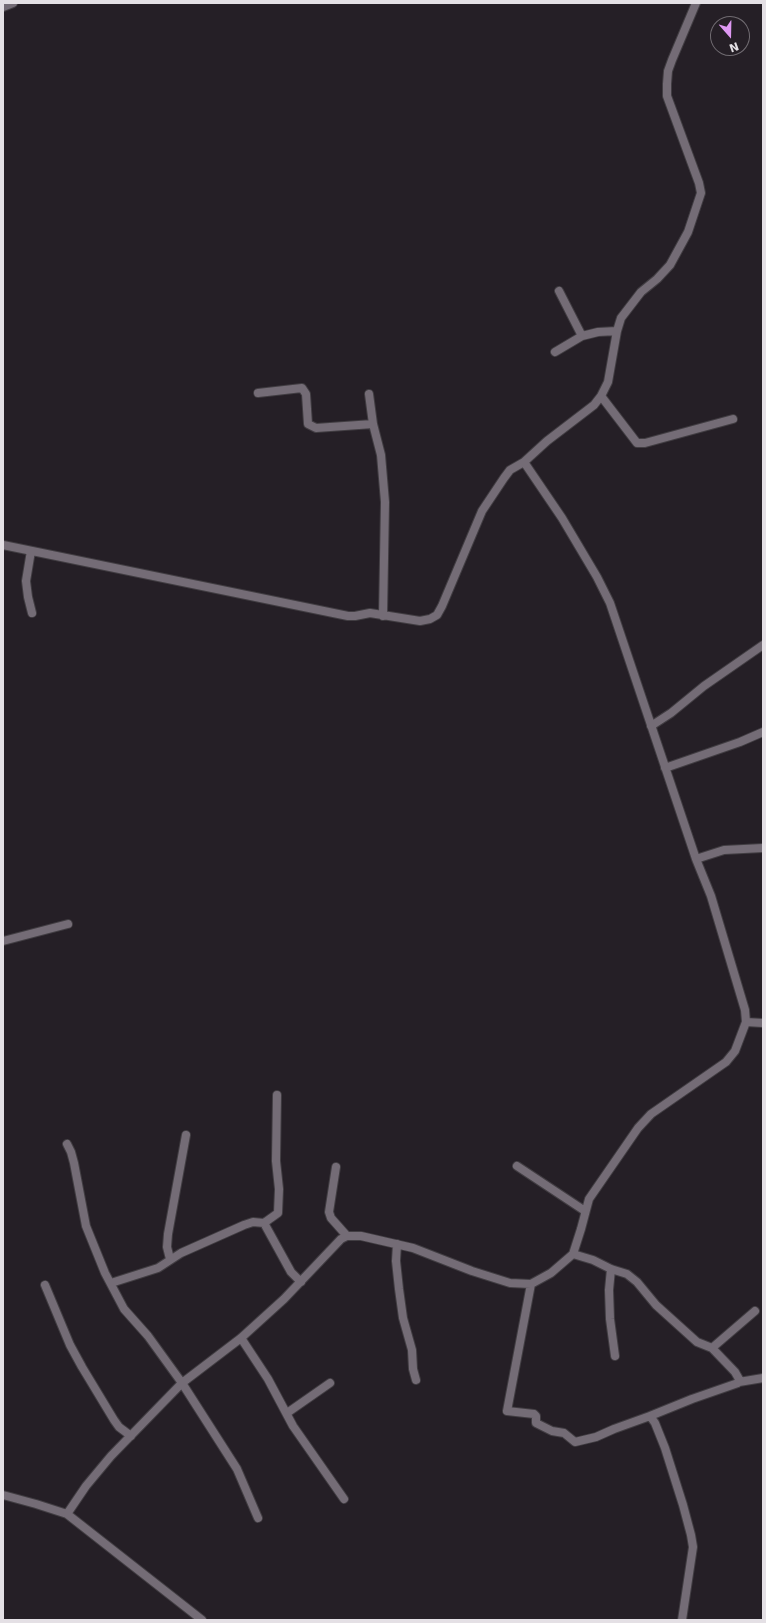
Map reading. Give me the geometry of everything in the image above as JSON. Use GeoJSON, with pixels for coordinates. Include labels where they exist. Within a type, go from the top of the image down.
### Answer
{"type":"FeatureCollection","features":[{"type":"Feature","properties":{"kind":"street"},"geometry":{"type":"LineString","coordinates":[[3,7],[13,3]]}},
{"type":"Feature","properties":{"kind":"street"},"geometry":{"type":"LineString","coordinates":[[3,545],[348,616],[370,613],[420,621],[430,619],[437,615],[482,511],[510,470],[524,462],[547,441],[594,405],[601,396],[608,382],[617,331],[621,318],[641,292],[657,279],[670,265],[688,232],[701,193],[699,183],[667,96],[667,84],[668,71],[696,3]]}},
{"type":"Feature","properties":{"kind":"street"},"geometry":{"type":"LineString","coordinates":[[559,291],[582,336]]}},
{"type":"Feature","properties":{"kind":"street"},"geometry":{"type":"LineString","coordinates":[[556,352],[582,336],[598,332],[617,331]]}},
{"type":"Feature","properties":{"kind":"street"},"geometry":{"type":"LineString","coordinates":[[258,392],[302,388],[306,394],[308,424],[316,428],[373,424]]}},
{"type":"Feature","properties":{"kind":"street"},"geometry":{"type":"LineString","coordinates":[[369,394],[373,424],[380,455],[384,502],[383,616]]}},
{"type":"Feature","properties":{"kind":"street"},"geometry":{"type":"LineString","coordinates":[[601,396],[637,443],[645,443],[671,434],[733,419]]}},
{"type":"Feature","properties":{"kind":"street"},"geometry":{"type":"LineString","coordinates":[[67,1514],[86,1486],[106,1462],[182,1383],[242,1338],[284,1300],[336,1243],[347,1236],[361,1236],[412,1248],[472,1271],[510,1283],[531,1284],[551,1273],[572,1254],[577,1244],[589,1199],[638,1128],[651,1114],[726,1062],[735,1051],[746,1022],[745,1010],[711,896],[696,859],[610,604],[597,577],[562,518],[524,462]]}},
{"type":"Feature","properties":{"kind":"street"},"geometry":{"type":"LineString","coordinates":[[31,551],[26,582],[32,613]]}},
{"type":"Feature","properties":{"kind":"street"},"geometry":{"type":"LineString","coordinates":[[651,726],[671,714],[704,686],[763,645]]}},
{"type":"Feature","properties":{"kind":"street"},"geometry":{"type":"LineString","coordinates":[[665,768],[740,742],[763,732]]}},
{"type":"Feature","properties":{"kind":"street"},"geometry":{"type":"LineString","coordinates":[[696,859],[724,850],[763,848]]}},
{"type":"Feature","properties":{"kind":"street"},"geometry":{"type":"LineString","coordinates":[[3,941],[68,924]]}},
{"type":"Feature","properties":{"kind":"street"},"geometry":{"type":"LineString","coordinates":[[746,1022],[763,1023]]}},
{"type":"Feature","properties":{"kind":"street"},"geometry":{"type":"LineString","coordinates":[[111,1283],[158,1268],[170,1259],[244,1225],[253,1222],[264,1223],[278,1213],[279,1189],[276,1161],[277,1095]]}},
{"type":"Feature","properties":{"kind":"street"},"geometry":{"type":"LineString","coordinates":[[170,1259],[167,1247],[168,1234],[186,1135]]}},
{"type":"Feature","properties":{"kind":"street"},"geometry":{"type":"LineString","coordinates":[[67,1144],[74,1163],[86,1226],[93,1245],[111,1283],[124,1308],[148,1336],[182,1383],[237,1469],[258,1518]]}},
{"type":"Feature","properties":{"kind":"street"},"geometry":{"type":"LineString","coordinates":[[517,1166],[585,1211]]}},
{"type":"Feature","properties":{"kind":"street"},"geometry":{"type":"LineString","coordinates":[[336,1167],[329,1212],[331,1218],[347,1236]]}},
{"type":"Feature","properties":{"kind":"street"},"geometry":{"type":"LineString","coordinates":[[264,1223],[291,1272],[301,1282]]}},
{"type":"Feature","properties":{"kind":"street"},"geometry":{"type":"LineString","coordinates":[[397,1244],[396,1261],[403,1318],[412,1350],[413,1369],[416,1380]]}},
{"type":"Feature","properties":{"kind":"street"},"geometry":{"type":"LineString","coordinates":[[572,1254],[593,1260],[611,1269],[627,1274],[637,1282],[656,1305],[697,1342],[712,1348],[735,1372],[739,1382]]}},
{"type":"Feature","properties":{"kind":"street"},"geometry":{"type":"LineString","coordinates":[[611,1269],[609,1290],[610,1319],[615,1356]]}},
{"type":"Feature","properties":{"kind":"street"},"geometry":{"type":"LineString","coordinates":[[531,1284],[506,1411],[534,1414],[536,1416],[536,1423],[552,1431],[564,1433],[575,1442],[596,1437],[739,1382],[763,1378]]}},
{"type":"Feature","properties":{"kind":"street"},"geometry":{"type":"LineString","coordinates":[[45,1286],[70,1345],[82,1366],[114,1420],[119,1427],[131,1436]]}},
{"type":"Feature","properties":{"kind":"street"},"geometry":{"type":"LineString","coordinates":[[712,1348],[755,1311]]}},
{"type":"Feature","properties":{"kind":"street"},"geometry":{"type":"LineString","coordinates":[[242,1338],[256,1358],[297,1433],[344,1500]]}},
{"type":"Feature","properties":{"kind":"street"},"geometry":{"type":"LineString","coordinates":[[287,1413],[330,1383]]}},
{"type":"Feature","properties":{"kind":"street"},"geometry":{"type":"LineString","coordinates":[[650,1416],[655,1423],[665,1448],[683,1504],[691,1535],[692,1547],[682,1620]]}},
{"type":"Feature","properties":{"kind":"street"},"geometry":{"type":"LineString","coordinates":[[3,1495],[67,1514],[202,1620]]}}]}
